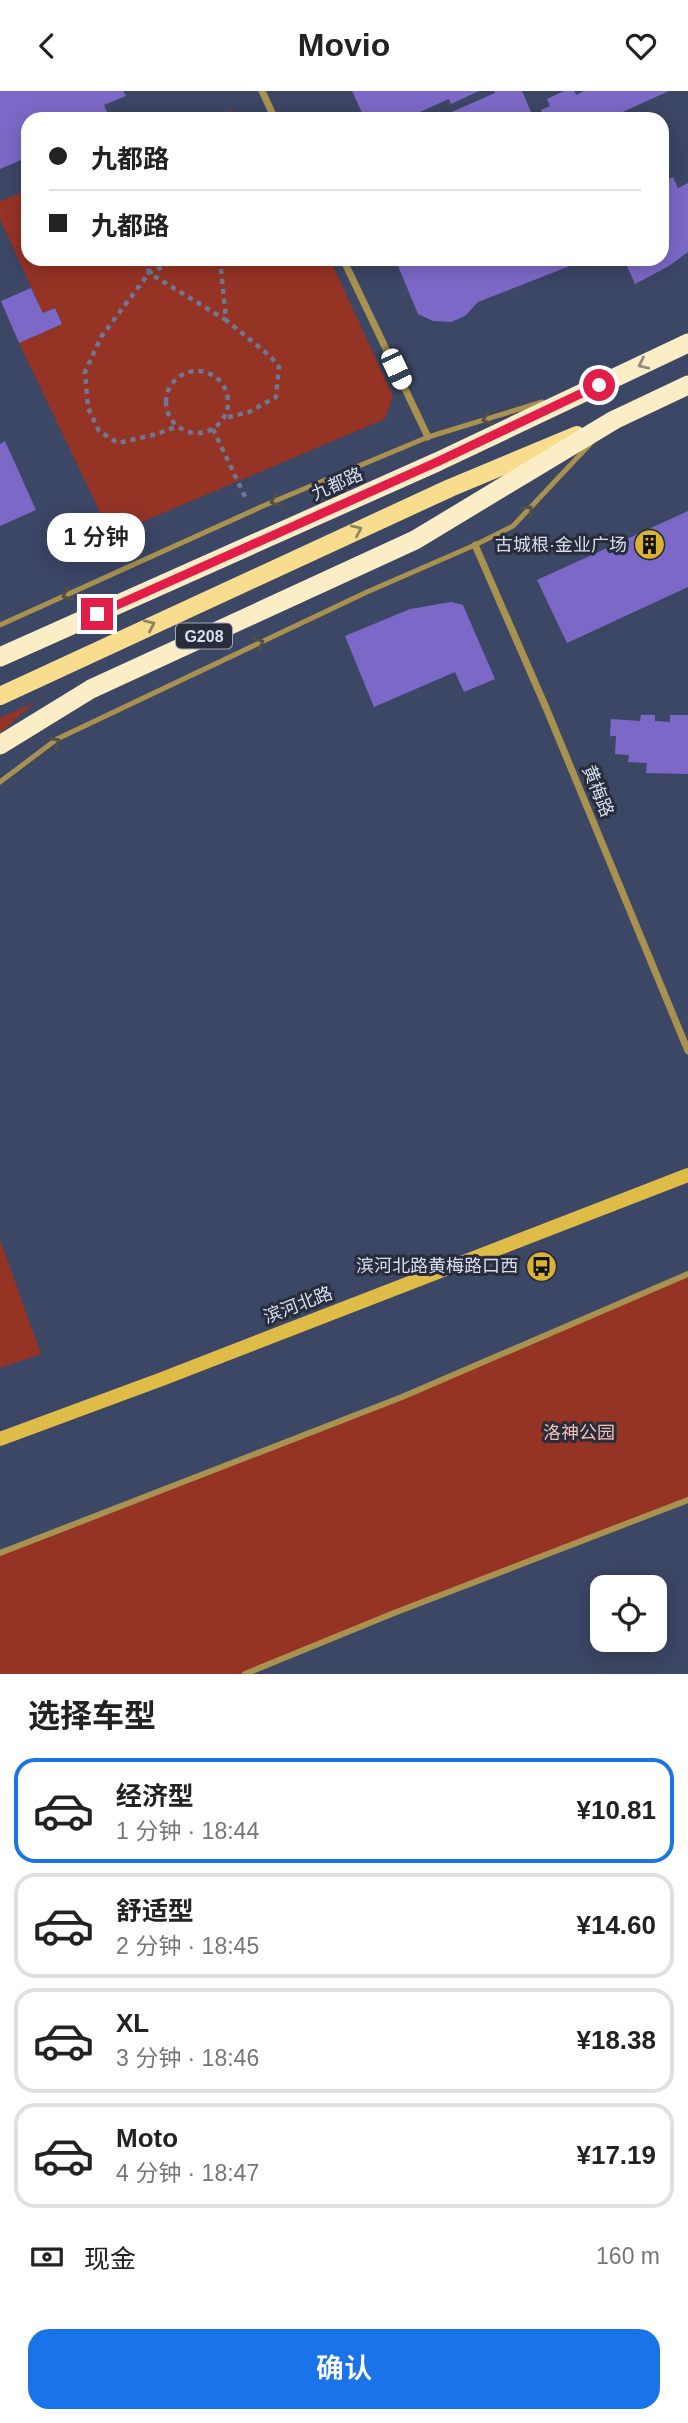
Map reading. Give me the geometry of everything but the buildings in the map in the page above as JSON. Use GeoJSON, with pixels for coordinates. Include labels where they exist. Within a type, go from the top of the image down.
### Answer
{"type":"FeatureCollection","features":[{"type":"Feature","properties":{"kind":"highway","name":"九都路"},"geometry":{"type":"LineString","coordinates":[[0,657],[437,462],[688,344]]}},
{"type":"Feature","properties":{"kind":"highway"},"geometry":{"type":"LineString","coordinates":[[614,420],[688,385]]}},
{"type":"Feature","properties":{"kind":"highway","name":"G208"},"geometry":{"type":"LineString","coordinates":[[0,745],[91,689],[415,540],[614,420]]}},
{"type":"Feature","properties":{"kind":"main road"},"geometry":{"type":"LineString","coordinates":[[0,695],[450,488],[614,420]]}},
{"type":"Feature","properties":{"kind":"main road","name":"滨河北路"},"geometry":{"type":"LineString","coordinates":[[0,1439],[688,1175]]}},
{"type":"Feature","properties":{"kind":"street"},"geometry":{"type":"LineString","coordinates":[[262,91],[272,112]]}},
{"type":"Feature","properties":{"kind":"street"},"geometry":{"type":"LineString","coordinates":[[346,266],[428,437]]}},
{"type":"Feature","properties":{"kind":"street","name":"黄梅路"},"geometry":{"type":"LineString","coordinates":[[475,545],[547,710],[688,1051]]}},
{"type":"Feature","properties":{"kind":"street"},"geometry":{"type":"LineString","coordinates":[[0,1553],[402,1397],[688,1274]]}},
{"type":"Feature","properties":{"kind":"street"},"geometry":{"type":"LineString","coordinates":[[244,1674],[688,1500]]}},
{"type":"Feature","properties":{"kind":"lane"},"geometry":{"type":"LineString","coordinates":[[0,625],[252,511],[428,437],[599,385]]}},
{"type":"Feature","properties":{"kind":"lane"},"geometry":{"type":"LineString","coordinates":[[0,782],[57,739],[513,526],[614,420]]}},
{"type":"Feature","properties":{"kind":"path"},"geometry":{"type":"LineString","coordinates":[[147,266],[149,273],[226,320],[271,356],[279,367],[276,397],[248,412],[225,418],[208,432],[186,432],[177,426],[169,418],[166,397],[177,378],[198,370],[218,378],[229,397],[225,418]]}},
{"type":"Feature","properties":{"kind":"path"},"geometry":{"type":"LineString","coordinates":[[164,266],[149,273],[101,337],[85,372],[88,408],[99,431],[118,443],[158,434],[177,426]]}},
{"type":"Feature","properties":{"kind":"path"},"geometry":{"type":"LineString","coordinates":[[221,266],[226,320]]}},
{"type":"Feature","properties":{"kind":"path"},"geometry":{"type":"LineString","coordinates":[[213,429],[252,511]]}},
{"type":"Feature","properties":{"kind":"green space"},"geometry":{"type":"Polygon","coordinates":[[[21,193],[21,265],[0,219],[0,201],[21,193]]]}},
{"type":"Feature","properties":{"kind":"green space"},"geometry":{"type":"Polygon","coordinates":[[[22,266],[333,266],[393,396],[385,419],[111,535],[19,343],[62,324],[55,308],[43,313],[22,266]]]}},
{"type":"Feature","properties":{"kind":"green space"},"geometry":{"type":"Polygon","coordinates":[[[35,702],[0,733],[0,718],[35,702]]]}},
{"type":"Feature","properties":{"kind":"green space"},"geometry":{"type":"Polygon","coordinates":[[[0,1240],[41,1354],[0,1368],[0,1240]]]}},
{"type":"Feature","properties":{"kind":"green space","name":"洛神公园"},"geometry":{"type":"Polygon","coordinates":[[[688,1274],[688,1500],[245,1674],[0,1674],[0,1553],[402,1397],[688,1274]]]}},
{"type":"Feature","properties":{"kind":"place","name":"古城根·金业广场"},"geometry":{"type":"Point","coordinates":[650,545]}},
{"type":"Feature","properties":{"kind":"place","name":"滨河北路黄梅路口西"},"geometry":{"type":"Point","coordinates":[541,1266]}},
{"type":"Feature","properties":{"kind":"route"},"geometry":{"type":"LineString","coordinates":[[97,614],[437,462],[599,385]]}}]}
